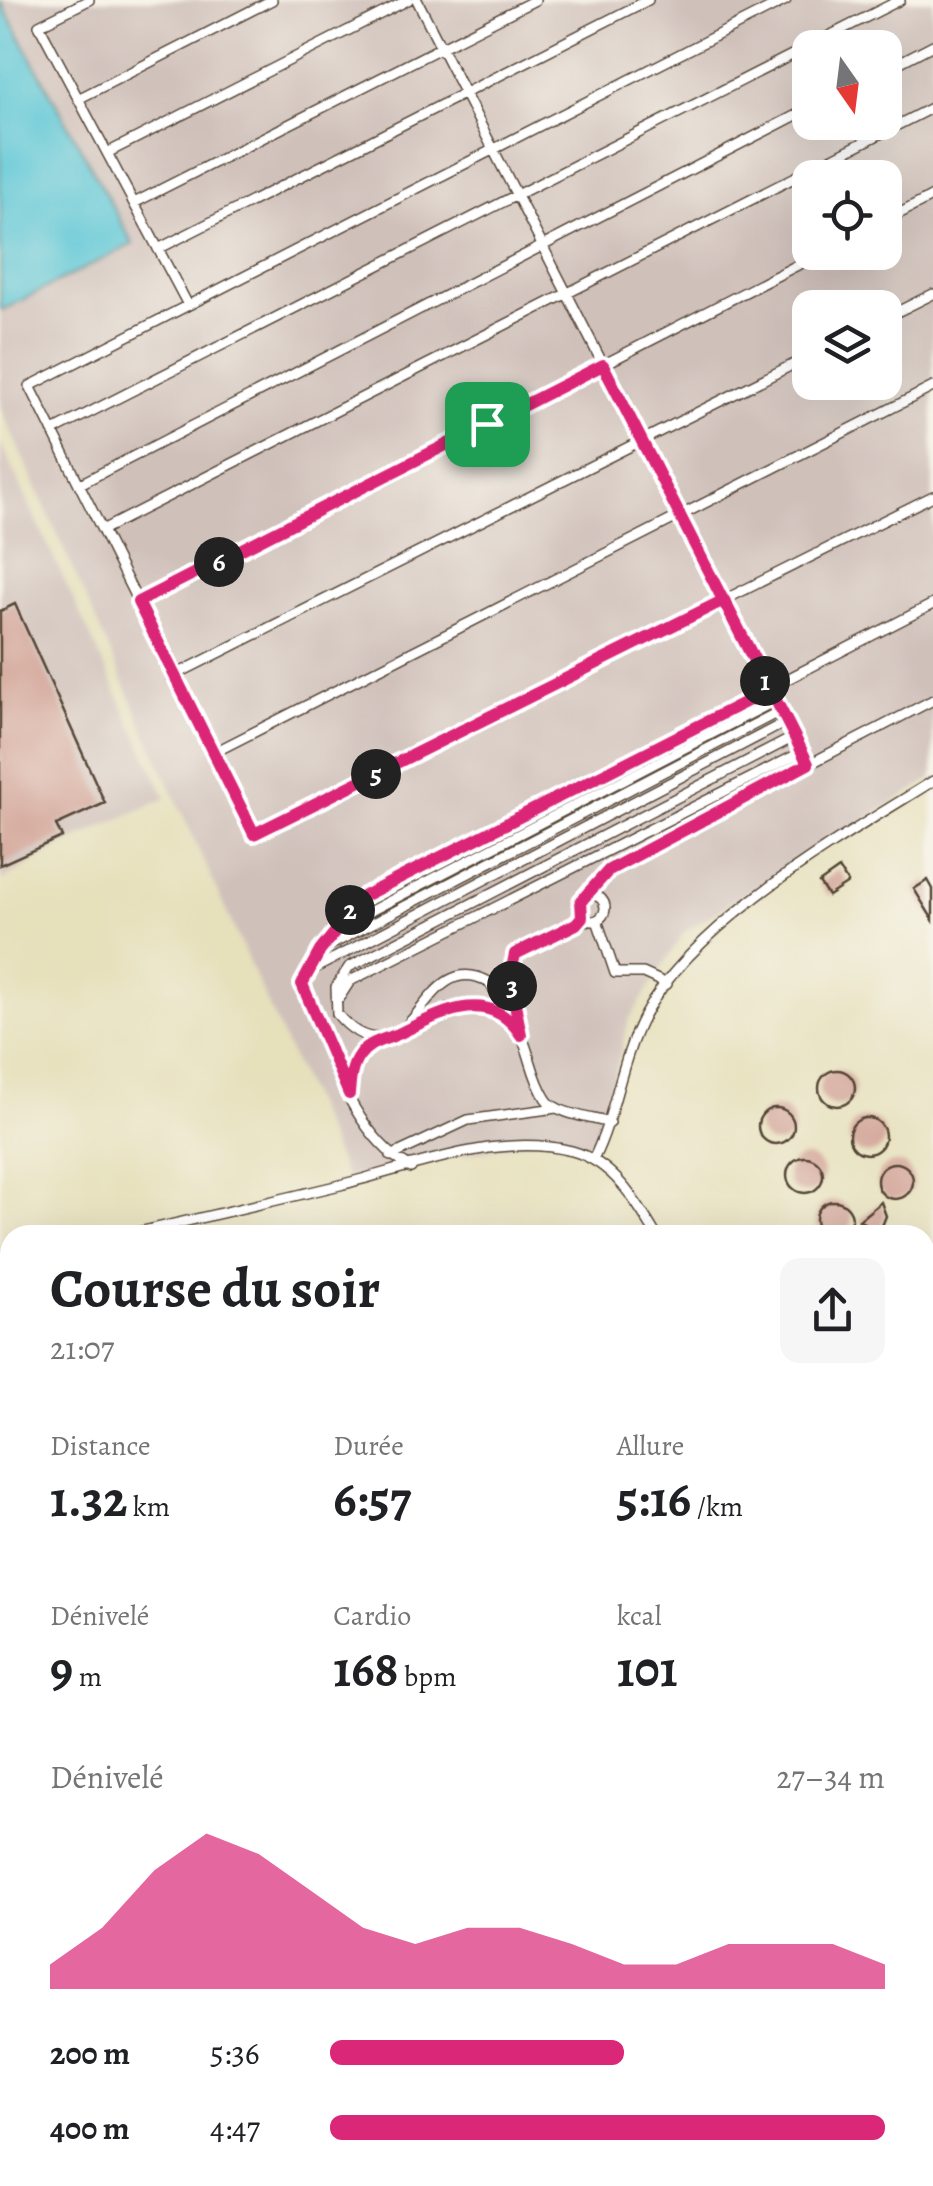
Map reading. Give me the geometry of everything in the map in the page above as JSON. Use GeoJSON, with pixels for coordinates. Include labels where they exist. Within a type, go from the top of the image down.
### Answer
{"type":"FeatureCollection","features":[{"type":"Feature","properties":{"kind":"lane"},"geometry":{"type":"LineString","coordinates":[[88,0],[39,25],[188,305]]}},
{"type":"Feature","properties":{"kind":"lane"},"geometry":{"type":"LineString","coordinates":[[78,99],[272,0]]}},
{"type":"Feature","properties":{"kind":"lane"},"geometry":{"type":"LineString","coordinates":[[107,153],[408,0]]}},
{"type":"Feature","properties":{"kind":"lane"},"geometry":{"type":"LineString","coordinates":[[417,0],[808,764]]}},
{"type":"Feature","properties":{"kind":"lane"},"geometry":{"type":"LineString","coordinates":[[134,203],[535,0]]}},
{"type":"Feature","properties":{"kind":"lane"},"geometry":{"type":"LineString","coordinates":[[158,249],[648,0]]}},
{"type":"Feature","properties":{"kind":"lane"},"geometry":{"type":"LineString","coordinates":[[786,0],[30,386],[254,834],[933,496]]}},
{"type":"Feature","properties":{"kind":"lane"},"geometry":{"type":"LineString","coordinates":[[53,431],[900,0]]}},
{"type":"Feature","properties":{"kind":"lane"},"geometry":{"type":"LineString","coordinates":[[902,61],[933,45]]}},
{"type":"Feature","properties":{"kind":"lane"},"geometry":{"type":"LineString","coordinates":[[102,530],[933,107]]}},
{"type":"Feature","properties":{"kind":"lane"},"geometry":{"type":"LineString","coordinates":[[80,484],[792,117]]}},
{"type":"Feature","properties":{"kind":"lane"},"geometry":{"type":"LineString","coordinates":[[902,212],[933,196]]}},
{"type":"Feature","properties":{"kind":"lane"},"geometry":{"type":"LineString","coordinates":[[138,602],[792,268]]}},
{"type":"Feature","properties":{"kind":"lane"},"geometry":{"type":"LineString","coordinates":[[902,310],[933,294]]}},
{"type":"Feature","properties":{"kind":"lane"},"geometry":{"type":"LineString","coordinates":[[174,675],[792,365]]}},
{"type":"Feature","properties":{"kind":"lane"},"geometry":{"type":"LineString","coordinates":[[214,753],[933,387]]}},
{"type":"Feature","properties":{"kind":"lane"},"geometry":{"type":"LineString","coordinates":[[411,1168],[390,1156],[366,1130],[303,992],[306,973],[364,896],[933,604]]}},
{"type":"Feature","properties":{"kind":"lane"},"geometry":{"type":"LineString","coordinates":[[582,917],[579,905],[591,895],[594,882],[620,863],[933,700]]}},
{"type":"Feature","properties":{"kind":"lane"},"geometry":{"type":"LineString","coordinates":[[335,930],[778,706]]}},
{"type":"Feature","properties":{"kind":"lane"},"geometry":{"type":"LineString","coordinates":[[320,951],[778,706]]}},
{"type":"Feature","properties":{"kind":"lane"},"geometry":{"type":"LineString","coordinates":[[306,973],[786,722]]}},
{"type":"Feature","properties":{"kind":"lane"},"geometry":{"type":"LineString","coordinates":[[376,1040],[362,1035],[337,1014],[336,988],[349,968],[794,737]]}},
{"type":"Feature","properties":{"kind":"lane"},"geometry":{"type":"LineString","coordinates":[[337,1014],[342,987],[350,981],[802,752]]}},
{"type":"Feature","properties":{"kind":"lane"},"geometry":{"type":"LineString","coordinates":[[593,1160],[610,1123],[644,1015],[667,984],[726,925],[788,874],[933,781]]}},
{"type":"Feature","properties":{"kind":"lane"},"geometry":{"type":"LineString","coordinates":[[591,895],[604,905],[597,920],[615,972],[644,973],[667,984]]}},
{"type":"Feature","properties":{"kind":"lane"},"geometry":{"type":"LineString","coordinates":[[521,1035],[510,978],[511,958],[582,917],[597,920]]}},
{"type":"Feature","properties":{"kind":"lane"},"geometry":{"type":"LineString","coordinates":[[400,1033],[438,986],[478,976],[497,992],[521,1035],[546,1100],[556,1108],[610,1123]]}},
{"type":"Feature","properties":{"kind":"lane"},"geometry":{"type":"LineString","coordinates":[[349,1094],[357,1058],[376,1040],[400,1033],[438,1012],[472,1006],[512,1021],[521,1035]]}},
{"type":"Feature","properties":{"kind":"lane"},"geometry":{"type":"LineString","coordinates":[[390,1156],[468,1120],[556,1108]]}},
{"type":"Feature","properties":{"kind":"lane"},"geometry":{"type":"LineString","coordinates":[[168,1225],[411,1168],[534,1145],[593,1160],[619,1180],[649,1225]]}},
{"type":"Feature","properties":{"kind":"shaded area"},"geometry":{"type":"Polygon","coordinates":[[[1,0],[933,0],[933,778],[684,932],[629,1020],[606,1112],[590,1153],[552,1137],[346,1178],[0,407],[0,305],[2,309],[133,244],[1,0]]]}},
{"type":"Feature","properties":{"kind":"shaded area"},"geometry":{"type":"Polygon","coordinates":[[[0,442],[166,798],[64,844],[0,882],[0,442]]]}},
{"type":"Feature","properties":{"kind":"water"},"geometry":{"type":"Polygon","coordinates":[[[0,0],[133,244],[2,310],[0,305],[0,0]]]}},
{"type":"Feature","properties":{"kind":"building"},"geometry":{"type":"Polygon","coordinates":[[[15,604],[105,803],[56,825],[62,837],[0,865],[0,611],[15,604]]]}},
{"type":"Feature","properties":{"kind":"building"},"geometry":{"type":"Polygon","coordinates":[[[839,869],[848,883],[828,896],[819,883],[839,869]]]}},
{"type":"Feature","properties":{"kind":"building"},"geometry":{"type":"Polygon","coordinates":[[[928,880],[933,889],[933,920],[914,889],[928,880]]]}},
{"type":"Feature","properties":{"kind":"building"},"geometry":{"type":"Polygon","coordinates":[[[837,1070],[850,1075],[855,1088],[850,1101],[837,1106],[824,1101],[819,1088],[824,1075],[837,1070]]]}},
{"type":"Feature","properties":{"kind":"building"},"geometry":{"type":"Polygon","coordinates":[[[776,1108],[789,1113],[794,1126],[789,1139],[776,1144],[763,1139],[758,1126],[763,1113],[776,1108]]]}},
{"type":"Feature","properties":{"kind":"building"},"geometry":{"type":"Polygon","coordinates":[[[867,1118],[880,1123],[885,1136],[880,1149],[867,1154],[854,1149],[849,1136],[854,1123],[867,1118]]]}},
{"type":"Feature","properties":{"kind":"building"},"geometry":{"type":"Polygon","coordinates":[[[805,1157],[818,1162],[823,1175],[818,1188],[805,1193],[792,1188],[787,1175],[792,1162],[805,1157]]]}},
{"type":"Feature","properties":{"kind":"building"},"geometry":{"type":"Polygon","coordinates":[[[895,1163],[908,1168],[913,1181],[908,1194],[895,1199],[882,1194],[877,1181],[882,1168],[895,1163]]]}},
{"type":"Feature","properties":{"kind":"building"},"geometry":{"type":"Polygon","coordinates":[[[881,1202],[886,1216],[882,1225],[868,1225],[859,1220],[881,1202]]]}},
{"type":"Feature","properties":{"kind":"building"},"geometry":{"type":"Polygon","coordinates":[[[827,1203],[841,1203],[850,1212],[850,1225],[818,1225],[818,1212],[827,1203]]]}},
{"type":"Feature","properties":{"kind":"route"},"geometry":{"type":"LineString","coordinates":[[487,424],[138,602],[254,834],[724,600],[808,764],[609,870],[594,882],[591,895],[581,901],[582,917],[576,924],[515,954],[511,958],[510,978],[521,1035],[512,1021],[490,1010],[460,1006],[438,1012],[400,1033],[376,1040],[357,1058],[349,1094],[302,984],[311,963],[357,901],[769,690],[642,440],[603,365],[487,424]]}}]}
